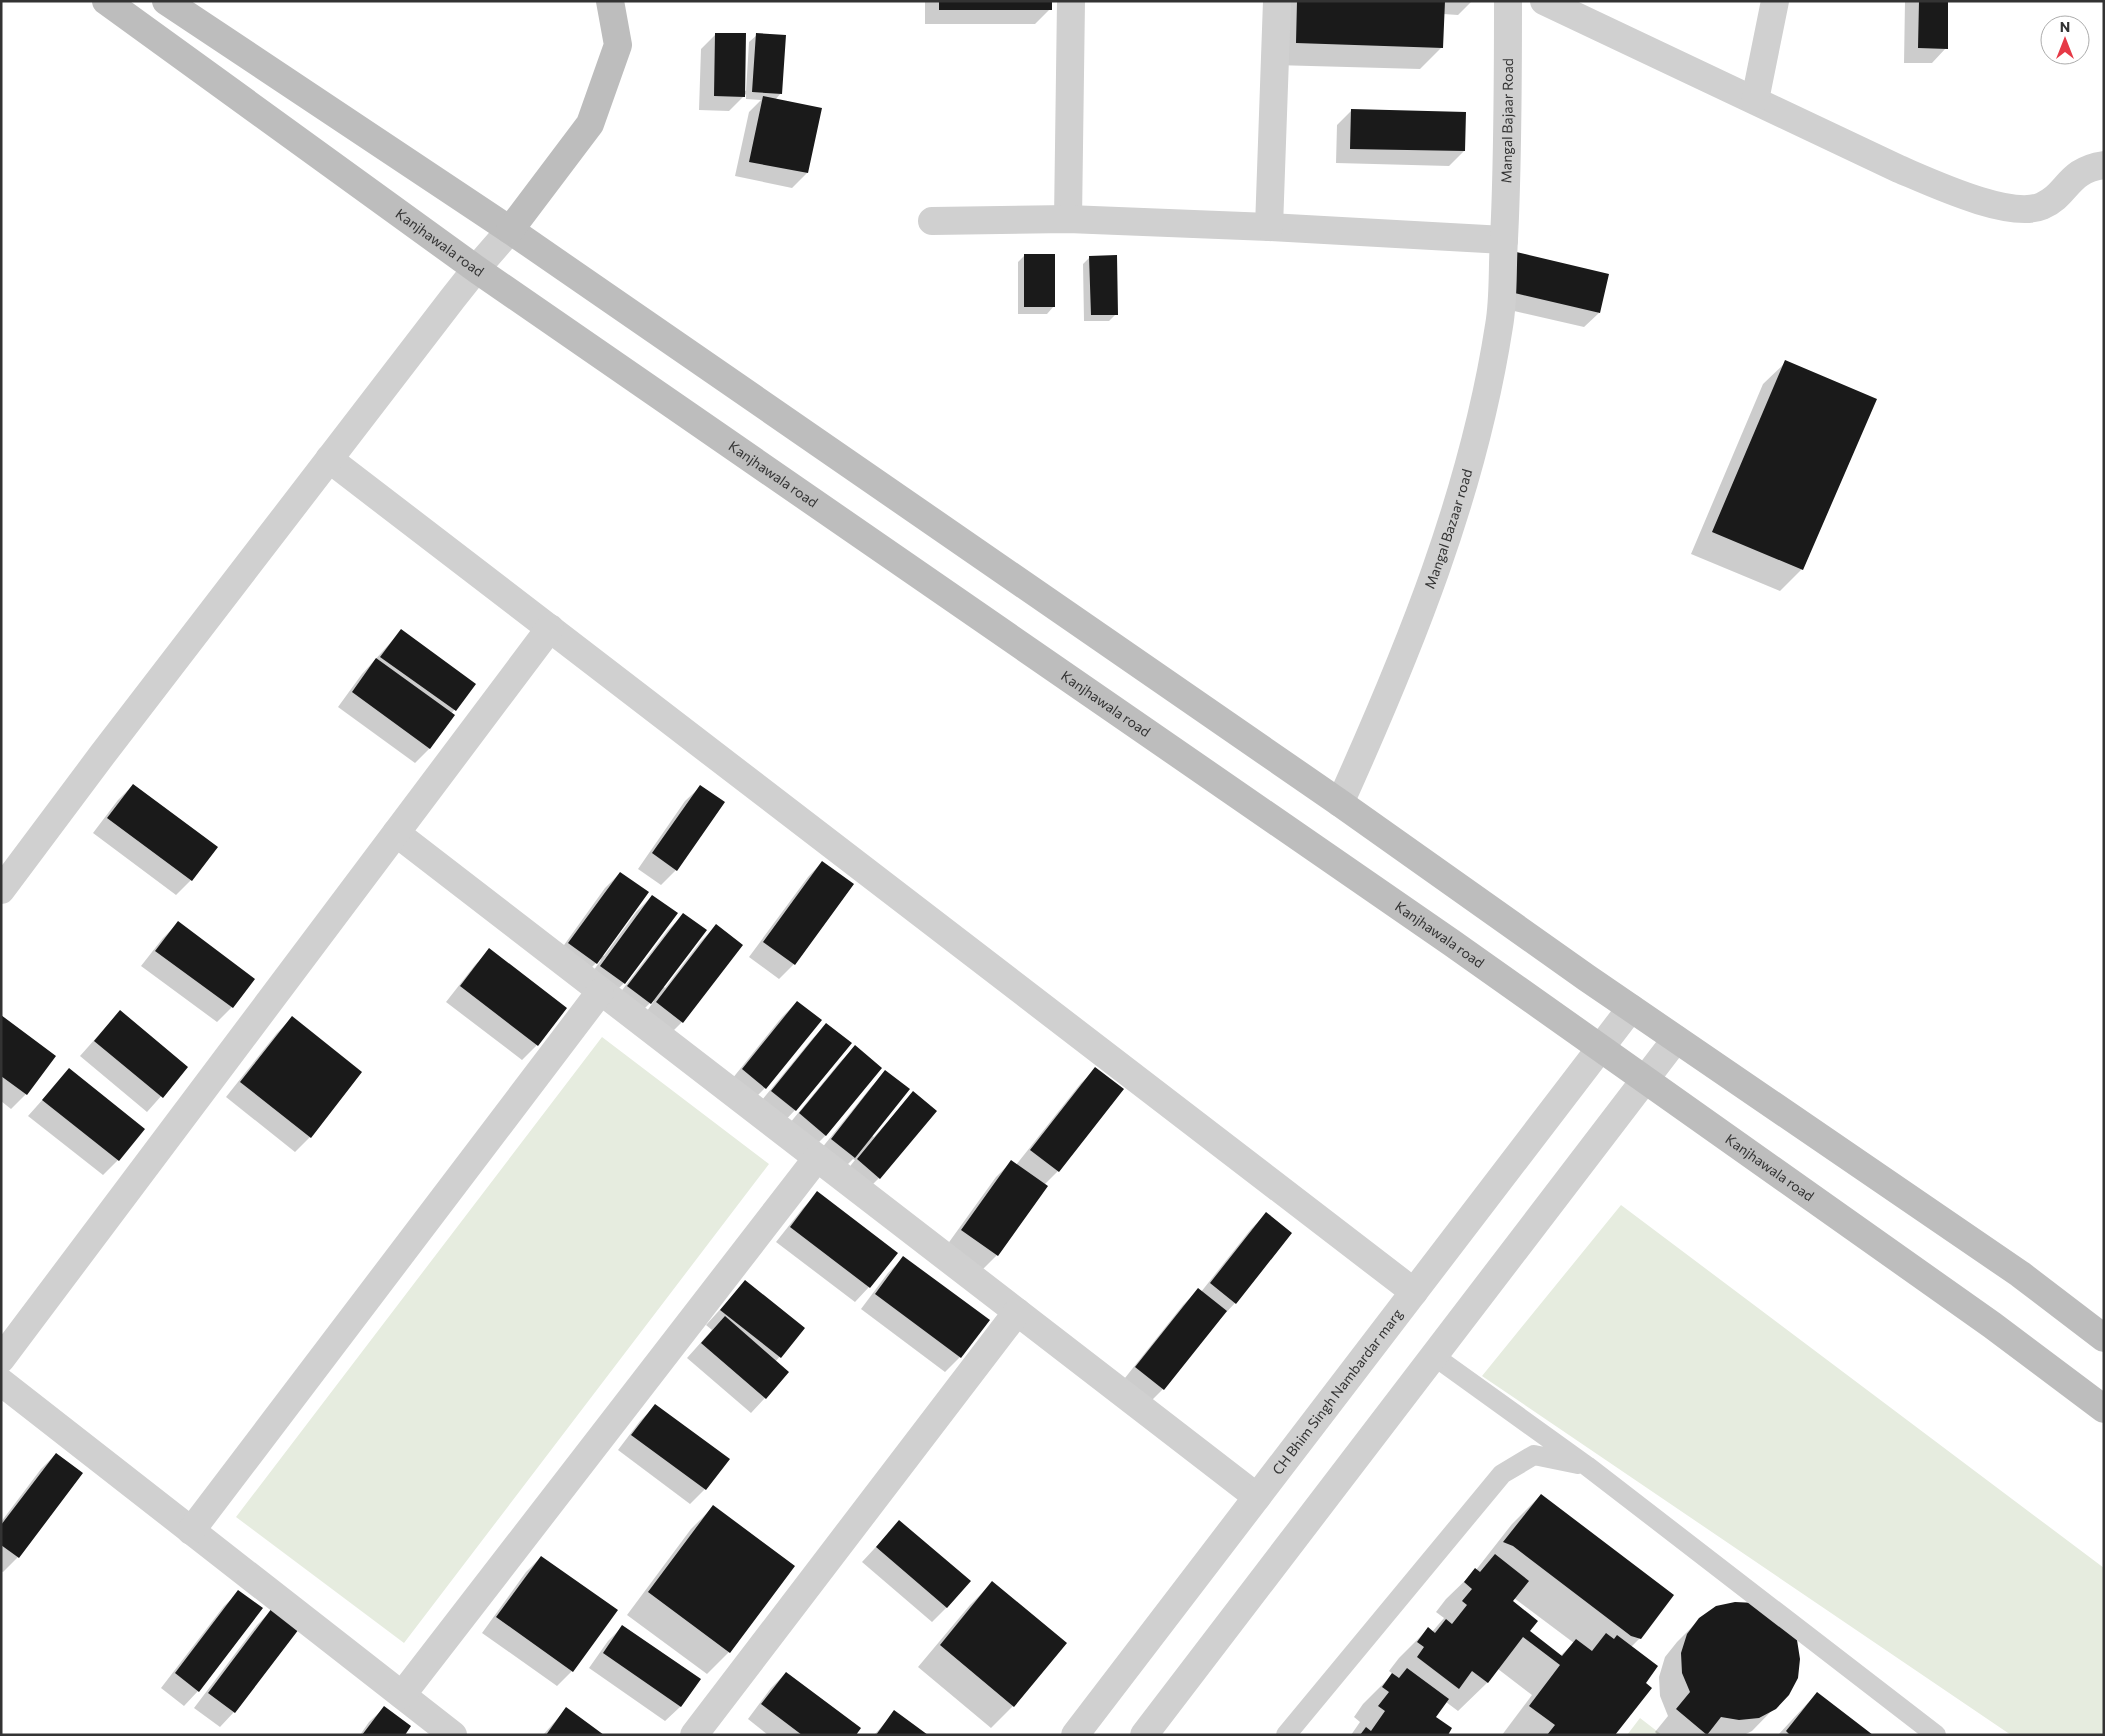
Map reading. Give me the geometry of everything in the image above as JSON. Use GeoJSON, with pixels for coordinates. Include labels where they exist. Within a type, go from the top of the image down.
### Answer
{"type":"FeatureCollection","features":[{"type":"Feature","properties":{"kind":"main road","name":"Kanjhawala road"},"geometry":{"type":"LineString","coordinates":[[106,1],[476,269],[1452,943],[1984,1319],[2104,1409]]}},
{"type":"Feature","properties":{"kind":"main road"},"geometry":{"type":"LineString","coordinates":[[166,1],[510,230],[1340,803],[1631,1008],[2020,1274],[2104,1338]]}},
{"type":"Feature","properties":{"kind":"main road"},"geometry":{"type":"LineString","coordinates":[[510,230],[590,124],[618,45],[610,1]]}},
{"type":"Feature","properties":{"kind":"street"},"geometry":{"type":"LineString","coordinates":[[1068,219],[1071,1]]}},
{"type":"Feature","properties":{"kind":"street"},"geometry":{"type":"LineString","coordinates":[[1269,227],[1276,1]]}},
{"type":"Feature","properties":{"kind":"street","name":"Mangal Bajaar Road"},"geometry":{"type":"LineString","coordinates":[[1504,240],[1508,165],[1508,1]]}},
{"type":"Feature","properties":{"kind":"street"},"geometry":{"type":"LineString","coordinates":[[1544,1],[1899,169],[1947,190],[1987,202],[2017,209],[2041,207],[2058,194],[2076,174],[2093,166],[2104,165]]}},
{"type":"Feature","properties":{"kind":"street"},"geometry":{"type":"LineString","coordinates":[[1755,100],[1775,1]]}},
{"type":"Feature","properties":{"kind":"street"},"geometry":{"type":"LineString","coordinates":[[932,221],[1068,219],[1269,227],[1504,240]]}},
{"type":"Feature","properties":{"kind":"street"},"geometry":{"type":"LineString","coordinates":[[1,890],[329,459],[476,269],[510,230]]}},
{"type":"Feature","properties":{"kind":"street","name":"Mangal Bazaar road"},"geometry":{"type":"LineString","coordinates":[[1340,803],[1389,694],[1421,613],[1463,488],[1484,405],[1500,324],[1504,240]]}},
{"type":"Feature","properties":{"kind":"street"},"geometry":{"type":"LineString","coordinates":[[329,459],[1414,1292]]}},
{"type":"Feature","properties":{"kind":"street"},"geometry":{"type":"LineString","coordinates":[[1,1359],[550,628]]}},
{"type":"Feature","properties":{"kind":"street"},"geometry":{"type":"LineString","coordinates":[[396,833],[1257,1497]]}},
{"type":"Feature","properties":{"kind":"street"},"geometry":{"type":"LineString","coordinates":[[192,1531],[600,992]]}},
{"type":"Feature","properties":{"kind":"street","name":"CH Bhim Singh Nambardar marg"},"geometry":{"type":"LineString","coordinates":[[1075,1735],[1631,1008]]}},
{"type":"Feature","properties":{"kind":"street"},"geometry":{"type":"LineString","coordinates":[[1144,1735],[1676,1039]]}},
{"type":"Feature","properties":{"kind":"street"},"geometry":{"type":"LineString","coordinates":[[402,1695],[817,1158]]}},
{"type":"Feature","properties":{"kind":"street"},"geometry":{"type":"LineString","coordinates":[[694,1735],[1017,1312]]}},
{"type":"Feature","properties":{"kind":"street"},"geometry":{"type":"LineString","coordinates":[[1,1382],[453,1735]]}},
{"type":"Feature","properties":{"kind":"lane"},"geometry":{"type":"LineString","coordinates":[[1434,1356],[1587,1466],[1936,1735]]}},
{"type":"Feature","properties":{"kind":"lane"},"geometry":{"type":"LineString","coordinates":[[1286,1735],[1502,1474],[1534,1455],[1587,1466]]}},
{"type":"Feature","properties":{"kind":"shaded area"},"geometry":{"type":"Polygon","coordinates":[[[602,1037],[769,1164],[404,1643],[236,1517],[602,1037]]]}},
{"type":"Feature","properties":{"kind":"shaded area"},"geometry":{"type":"Polygon","coordinates":[[[1621,1205],[2104,1568],[2104,1735],[2011,1735],[1482,1376],[1621,1205]]]}},
{"type":"Feature","properties":{"kind":"shaded area"},"geometry":{"type":"Polygon","coordinates":[[[1640,1718],[1662,1735],[1627,1735],[1640,1718]]]}},
{"type":"Feature","properties":{"kind":"building"},"geometry":{"type":"Polygon","coordinates":[[[939,1],[1052,1],[1052,10],[939,10],[939,1]]]}},
{"type":"Feature","properties":{"kind":"building"},"geometry":{"type":"Polygon","coordinates":[[[1297,1],[1445,1],[1443,48],[1296,43],[1297,1]]]}},
{"type":"Feature","properties":{"kind":"building"},"geometry":{"type":"Polygon","coordinates":[[[1919,1],[1948,1],[1948,49],[1918,48],[1919,1]]]}},
{"type":"Feature","properties":{"kind":"building"},"geometry":{"type":"Polygon","coordinates":[[[715,33],[746,33],[745,97],[714,96],[715,33]]]}},
{"type":"Feature","properties":{"kind":"building"},"geometry":{"type":"Polygon","coordinates":[[[756,33],[786,35],[782,94],[752,92],[756,33]]]}},
{"type":"Feature","properties":{"kind":"building"},"geometry":{"type":"Polygon","coordinates":[[[763,96],[822,108],[808,173],[749,162],[763,96]]]}},
{"type":"Feature","properties":{"kind":"building"},"geometry":{"type":"Polygon","coordinates":[[[1351,109],[1466,112],[1465,151],[1350,149],[1351,109]]]}},
{"type":"Feature","properties":{"kind":"building"},"geometry":{"type":"Polygon","coordinates":[[[1512,251],[1609,274],[1600,313],[1502,290],[1512,251]]]}},
{"type":"Feature","properties":{"kind":"building"},"geometry":{"type":"Polygon","coordinates":[[[1024,254],[1055,254],[1055,307],[1024,307],[1024,254]]]}},
{"type":"Feature","properties":{"kind":"building"},"geometry":{"type":"Polygon","coordinates":[[[1117,255],[1118,315],[1091,315],[1089,256],[1117,255]]]}},
{"type":"Feature","properties":{"kind":"building"},"geometry":{"type":"Polygon","coordinates":[[[1785,360],[1877,399],[1803,570],[1712,532],[1785,360]]]}},
{"type":"Feature","properties":{"kind":"building"},"geometry":{"type":"Polygon","coordinates":[[[401,629],[476,684],[456,711],[380,657],[401,629]]]}},
{"type":"Feature","properties":{"kind":"building"},"geometry":{"type":"Polygon","coordinates":[[[376,658],[455,715],[430,749],[352,692],[376,658]]]}},
{"type":"Feature","properties":{"kind":"building"},"geometry":{"type":"Polygon","coordinates":[[[133,784],[218,847],[192,881],[107,818],[133,784]]]}},
{"type":"Feature","properties":{"kind":"building"},"geometry":{"type":"Polygon","coordinates":[[[700,785],[725,802],[677,871],[652,853],[700,785]]]}},
{"type":"Feature","properties":{"kind":"building"},"geometry":{"type":"Polygon","coordinates":[[[822,861],[854,884],[795,965],[763,942],[822,861]]]}},
{"type":"Feature","properties":{"kind":"building"},"geometry":{"type":"Polygon","coordinates":[[[620,872],[649,892],[597,964],[568,943],[620,872]]]}},
{"type":"Feature","properties":{"kind":"building"},"geometry":{"type":"Polygon","coordinates":[[[652,895],[678,913],[625,984],[600,966],[652,895]]]}},
{"type":"Feature","properties":{"kind":"building"},"geometry":{"type":"Polygon","coordinates":[[[683,913],[707,930],[651,1004],[627,986],[683,913]]]}},
{"type":"Feature","properties":{"kind":"building"},"geometry":{"type":"Polygon","coordinates":[[[178,921],[255,979],[233,1008],[155,951],[178,921]]]}},
{"type":"Feature","properties":{"kind":"building"},"geometry":{"type":"Polygon","coordinates":[[[716,924],[743,945],[683,1023],[656,1002],[716,924]]]}},
{"type":"Feature","properties":{"kind":"building"},"geometry":{"type":"Polygon","coordinates":[[[489,948],[567,1008],[538,1046],[460,986],[489,948]]]}},
{"type":"Feature","properties":{"kind":"building"},"geometry":{"type":"Polygon","coordinates":[[[797,1001],[822,1020],[766,1089],[742,1069],[797,1001]]]}},
{"type":"Feature","properties":{"kind":"building"},"geometry":{"type":"Polygon","coordinates":[[[120,1010],[188,1067],[163,1098],[94,1041],[120,1010]]]}},
{"type":"Feature","properties":{"kind":"building"},"geometry":{"type":"Polygon","coordinates":[[[1,1015],[56,1056],[27,1095],[1,1076],[1,1015]]]}},
{"type":"Feature","properties":{"kind":"building"},"geometry":{"type":"Polygon","coordinates":[[[292,1016],[362,1072],[311,1138],[240,1082],[292,1016]]]}},
{"type":"Feature","properties":{"kind":"building"},"geometry":{"type":"Polygon","coordinates":[[[826,1023],[852,1043],[796,1111],[771,1091],[826,1023]]]}},
{"type":"Feature","properties":{"kind":"building"},"geometry":{"type":"Polygon","coordinates":[[[855,1045],[882,1068],[826,1136],[799,1113],[855,1045]]]}},
{"type":"Feature","properties":{"kind":"building"},"geometry":{"type":"Polygon","coordinates":[[[1095,1067],[1124,1089],[1059,1172],[1030,1150],[1095,1067]]]}},
{"type":"Feature","properties":{"kind":"building"},"geometry":{"type":"Polygon","coordinates":[[[69,1068],[145,1129],[119,1161],[42,1100],[69,1068]]]}},
{"type":"Feature","properties":{"kind":"building"},"geometry":{"type":"Polygon","coordinates":[[[885,1070],[910,1089],[855,1158],[831,1139],[885,1070]]]}},
{"type":"Feature","properties":{"kind":"building"},"geometry":{"type":"Polygon","coordinates":[[[913,1091],[937,1111],[880,1179],[857,1159],[913,1091]]]}},
{"type":"Feature","properties":{"kind":"building"},"geometry":{"type":"Polygon","coordinates":[[[1011,1160],[1048,1186],[998,1256],[961,1230],[1011,1160]]]}},
{"type":"Feature","properties":{"kind":"building"},"geometry":{"type":"Polygon","coordinates":[[[817,1191],[898,1253],[870,1288],[790,1227],[817,1191]]]}},
{"type":"Feature","properties":{"kind":"building"},"geometry":{"type":"Polygon","coordinates":[[[1266,1212],[1292,1233],[1236,1304],[1210,1283],[1266,1212]]]}},
{"type":"Feature","properties":{"kind":"building"},"geometry":{"type":"Polygon","coordinates":[[[903,1256],[990,1320],[961,1358],[875,1294],[903,1256]]]}},
{"type":"Feature","properties":{"kind":"building"},"geometry":{"type":"Polygon","coordinates":[[[745,1280],[805,1328],[781,1358],[720,1310],[745,1280]]]}},
{"type":"Feature","properties":{"kind":"building"},"geometry":{"type":"Polygon","coordinates":[[[1198,1288],[1227,1311],[1164,1390],[1135,1367],[1198,1288]]]}},
{"type":"Feature","properties":{"kind":"building"},"geometry":{"type":"Polygon","coordinates":[[[725,1316],[789,1372],[766,1399],[701,1343],[725,1316]]]}},
{"type":"Feature","properties":{"kind":"building"},"geometry":{"type":"Polygon","coordinates":[[[655,1404],[730,1459],[706,1490],[631,1435],[655,1404]]]}},
{"type":"Feature","properties":{"kind":"building"},"geometry":{"type":"Polygon","coordinates":[[[56,1453],[83,1473],[19,1558],[1,1545],[1,1525],[56,1453]]]}},
{"type":"Feature","properties":{"kind":"building"},"geometry":{"type":"Polygon","coordinates":[[[1541,1494],[1674,1595],[1641,1639],[1631,1636],[1513,1546],[1503,1542],[1541,1494]]]}},
{"type":"Feature","properties":{"kind":"building"},"geometry":{"type":"Polygon","coordinates":[[[713,1505],[795,1566],[730,1653],[648,1592],[713,1505]]]}},
{"type":"Feature","properties":{"kind":"building"},"geometry":{"type":"Polygon","coordinates":[[[899,1520],[971,1581],[947,1608],[876,1547],[899,1520]]]}},
{"type":"Feature","properties":{"kind":"building"},"geometry":{"type":"Polygon","coordinates":[[[1495,1554],[1529,1581],[1513,1601],[1538,1621],[1530,1631],[1562,1656],[1576,1639],[1592,1651],[1606,1633],[1614,1639],[1617,1635],[1658,1666],[1646,1683],[1652,1688],[1615,1735],[1547,1735],[1555,1725],[1529,1706],[1560,1665],[1523,1637],[1488,1683],[1472,1671],[1459,1689],[1417,1657],[1424,1647],[1417,1642],[1428,1627],[1435,1633],[1446,1619],[1452,1624],[1467,1605],[1462,1601],[1472,1589],[1464,1582],[1475,1568],[1480,1572],[1495,1554]]]}},
{"type":"Feature","properties":{"kind":"building"},"geometry":{"type":"Polygon","coordinates":[[[541,1556],[618,1610],[573,1672],[496,1617],[541,1556]]]}},
{"type":"Feature","properties":{"kind":"building"},"geometry":{"type":"Polygon","coordinates":[[[992,1581],[1067,1643],[1014,1707],[940,1645],[992,1581]]]}},
{"type":"Feature","properties":{"kind":"building"},"geometry":{"type":"Polygon","coordinates":[[[238,1590],[263,1608],[199,1692],[175,1673],[238,1590]]]}},
{"type":"Feature","properties":{"kind":"building"},"geometry":{"type":"Polygon","coordinates":[[[1735,1602],[1756,1603],[1788,1623],[1797,1640],[1800,1659],[1798,1678],[1789,1695],[1776,1709],[1759,1718],[1739,1720],[1721,1717],[1707,1735],[1676,1709],[1690,1692],[1682,1673],[1681,1653],[1687,1634],[1699,1618],[1716,1606],[1735,1602]]]}},
{"type":"Feature","properties":{"kind":"building"},"geometry":{"type":"Polygon","coordinates":[[[272,1608],[299,1629],[235,1713],[208,1693],[272,1608]]]}},
{"type":"Feature","properties":{"kind":"building"},"geometry":{"type":"Polygon","coordinates":[[[622,1625],[701,1679],[681,1707],[603,1653],[622,1625]]]}},
{"type":"Feature","properties":{"kind":"building"},"geometry":{"type":"Polygon","coordinates":[[[1407,1668],[1449,1699],[1436,1717],[1452,1728],[1448,1735],[1360,1735],[1366,1727],[1371,1731],[1385,1711],[1378,1706],[1389,1692],[1382,1687],[1392,1673],[1399,1678],[1407,1668]]]}},
{"type":"Feature","properties":{"kind":"building"},"geometry":{"type":"Polygon","coordinates":[[[786,1672],[861,1728],[856,1735],[802,1735],[761,1704],[786,1672]]]}},
{"type":"Feature","properties":{"kind":"building"},"geometry":{"type":"Polygon","coordinates":[[[1817,1692],[1873,1735],[1790,1735],[1786,1731],[1817,1692]]]}},
{"type":"Feature","properties":{"kind":"building"},"geometry":{"type":"Polygon","coordinates":[[[384,1706],[411,1726],[405,1735],[362,1735],[384,1706]]]}},
{"type":"Feature","properties":{"kind":"building"},"geometry":{"type":"Polygon","coordinates":[[[566,1707],[604,1735],[546,1735],[566,1707]]]}},
{"type":"Feature","properties":{"kind":"building"},"geometry":{"type":"Polygon","coordinates":[[[894,1710],[928,1735],[876,1735],[894,1710]]]}}]}
